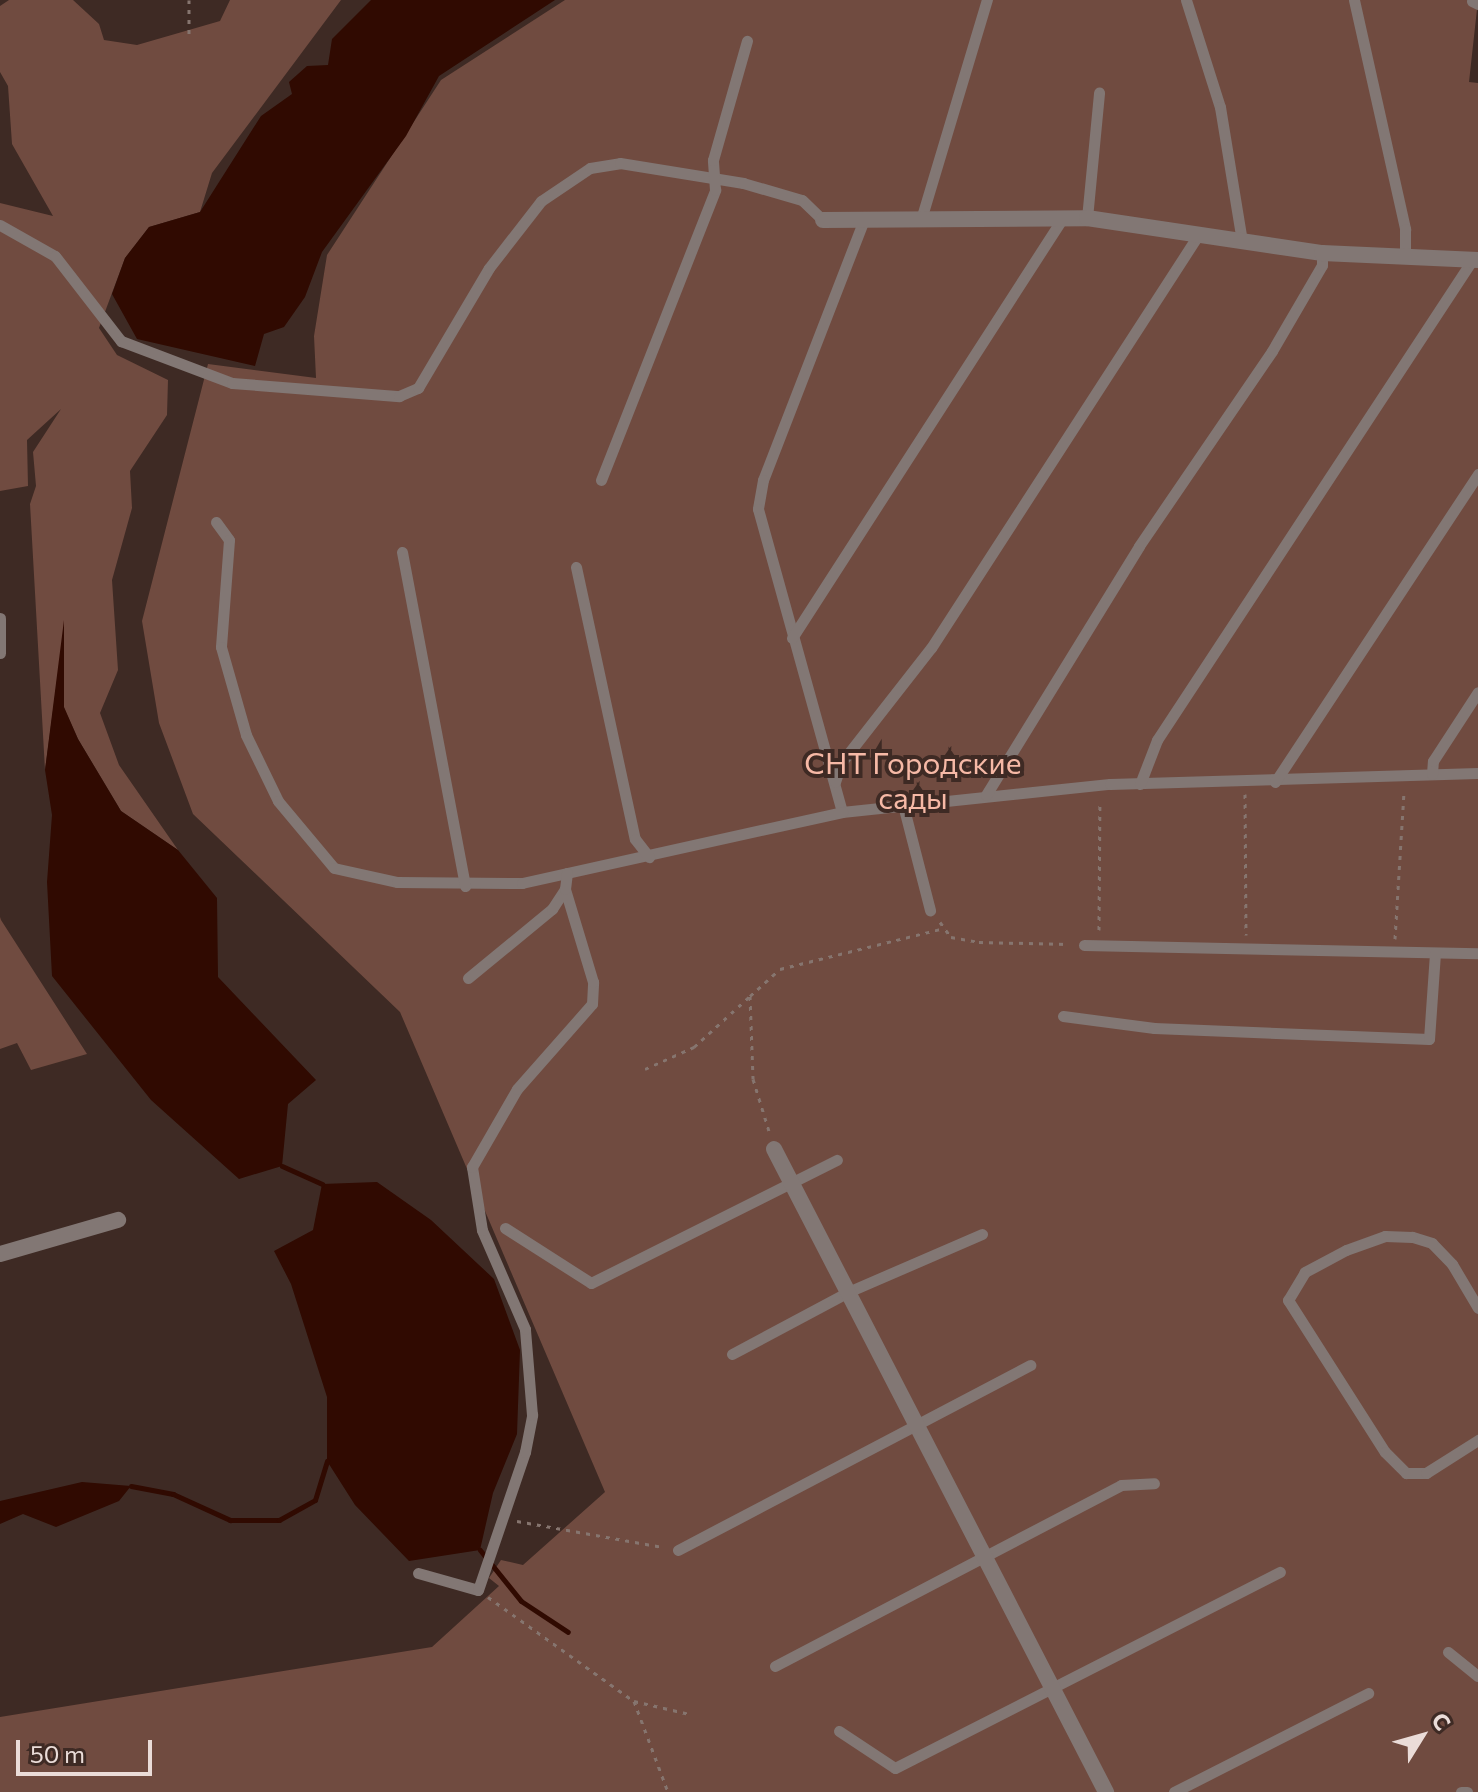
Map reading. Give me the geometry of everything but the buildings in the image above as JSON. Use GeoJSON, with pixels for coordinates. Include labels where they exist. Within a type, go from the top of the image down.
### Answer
{"type":"FeatureCollection","features":[{"type":"Feature","properties":{"kind":"street"},"geometry":{"type":"LineString","coordinates":[[823,220],[922,216],[1087,218],[1322,253],[1475,259]]}},
{"type":"Feature","properties":{"kind":"street"},"geometry":{"type":"LineString","coordinates":[[774,1149],[913,1424],[1106,1792]]}},
{"type":"Feature","properties":{"kind":"street"},"geometry":{"type":"LineString","coordinates":[[0,1254],[118,1220]]}},
{"type":"Feature","properties":{"kind":"lane"},"geometry":{"type":"LineString","coordinates":[[922,216],[987,0]]}},
{"type":"Feature","properties":{"kind":"lane"},"geometry":{"type":"LineString","coordinates":[[1186,0],[1220,107],[1242,241]]}},
{"type":"Feature","properties":{"kind":"lane"},"geometry":{"type":"LineString","coordinates":[[1354,0],[1405,229],[1405,258]]}},
{"type":"Feature","properties":{"kind":"lane"},"geometry":{"type":"LineString","coordinates":[[1472,1],[1478,4]]}},
{"type":"Feature","properties":{"kind":"lane"},"geometry":{"type":"LineString","coordinates":[[601,480],[715,190],[713,179],[747,41]]}},
{"type":"Feature","properties":{"kind":"lane"},"geometry":{"type":"LineString","coordinates":[[1087,218],[1099,93]]}},
{"type":"Feature","properties":{"kind":"lane"},"geometry":{"type":"LineString","coordinates":[[0,225],[55,256],[121,341],[232,383],[399,396],[418,388],[489,268],[566,179],[620,163],[713,179],[802,200],[823,220]]}},
{"type":"Feature","properties":{"kind":"lane"},"geometry":{"type":"LineString","coordinates":[[842,812],[767,558],[758,509],[763,480],[865,217]]}},
{"type":"Feature","properties":{"kind":"lane"},"geometry":{"type":"LineString","coordinates":[[792,638],[1062,219]]}},
{"type":"Feature","properties":{"kind":"lane"},"geometry":{"type":"LineString","coordinates":[[835,782],[841,763],[931,648],[1199,234]]}},
{"type":"Feature","properties":{"kind":"lane"},"geometry":{"type":"LineString","coordinates":[[986,795],[1139,546],[1272,351],[1322,265],[1322,253]]}},
{"type":"Feature","properties":{"kind":"lane"},"geometry":{"type":"LineString","coordinates":[[1140,784],[1157,740],[1475,259]]}},
{"type":"Feature","properties":{"kind":"lane"},"geometry":{"type":"LineString","coordinates":[[1275,782],[1478,474]]}},
{"type":"Feature","properties":{"kind":"lane"},"geometry":{"type":"LineString","coordinates":[[216,522],[229,540],[221,647],[246,735],[278,801],[334,868],[397,882],[465,886],[567,873],[902,801],[1100,785],[1245,783],[1478,773]]}},
{"type":"Feature","properties":{"kind":"lane"},"geometry":{"type":"LineString","coordinates":[[402,552],[465,886]]}},
{"type":"Feature","properties":{"kind":"lane"},"geometry":{"type":"LineString","coordinates":[[576,567],[635,839],[649,857]]}},
{"type":"Feature","properties":{"kind":"lane"},"geometry":{"type":"LineString","coordinates":[[0,618],[0,653]]}},
{"type":"Feature","properties":{"kind":"lane"},"geometry":{"type":"LineString","coordinates":[[1432,774],[1433,761],[1478,692]]}},
{"type":"Feature","properties":{"kind":"lane"},"geometry":{"type":"LineString","coordinates":[[902,801],[930,910]]}},
{"type":"Feature","properties":{"kind":"lane"},"geometry":{"type":"LineString","coordinates":[[418,1573],[478,1590],[505,1519],[532,1415],[530,1359],[513,1289],[482,1230],[472,1167],[517,1089],[592,1004],[593,982],[565,889],[567,873]]}},
{"type":"Feature","properties":{"kind":"lane"},"geometry":{"type":"LineString","coordinates":[[468,978],[552,909],[565,889]]}},
{"type":"Feature","properties":{"kind":"lane"},"geometry":{"type":"LineString","coordinates":[[1084,945],[1478,953]]}},
{"type":"Feature","properties":{"kind":"lane"},"geometry":{"type":"LineString","coordinates":[[1063,1016],[1154,1028],[1429,1039],[1435,953]]}},
{"type":"Feature","properties":{"kind":"lane"},"geometry":{"type":"LineString","coordinates":[[505,1228],[591,1283],[837,1160]]}},
{"type":"Feature","properties":{"kind":"lane"},"geometry":{"type":"LineString","coordinates":[[732,1354],[848,1292],[982,1234]]}},
{"type":"Feature","properties":{"kind":"lane"},"geometry":{"type":"LineString","coordinates":[[1478,1308],[1452,1264],[1432,1243],[1412,1237],[1385,1236],[1346,1250],[1305,1272],[1288,1300],[1385,1452],[1406,1473],[1426,1473],[1478,1440]]}},
{"type":"Feature","properties":{"kind":"lane"},"geometry":{"type":"LineString","coordinates":[[678,1550],[1030,1365]]}},
{"type":"Feature","properties":{"kind":"lane"},"geometry":{"type":"LineString","coordinates":[[775,1666],[1121,1485],[1154,1483]]}},
{"type":"Feature","properties":{"kind":"lane"},"geometry":{"type":"LineString","coordinates":[[839,1731],[895,1768],[1052,1685],[1280,1572]]}},
{"type":"Feature","properties":{"kind":"lane"},"geometry":{"type":"LineString","coordinates":[[1448,1652],[1478,1676]]}},
{"type":"Feature","properties":{"kind":"lane"},"geometry":{"type":"LineString","coordinates":[[1174,1792],[1368,1693]]}},
{"type":"Feature","properties":{"kind":"path"},"geometry":{"type":"LineString","coordinates":[[189,0],[189,36]]}},
{"type":"Feature","properties":{"kind":"path"},"geometry":{"type":"LineString","coordinates":[[1395,951],[1406,775]]}},
{"type":"Feature","properties":{"kind":"path"},"geometry":{"type":"LineString","coordinates":[[1245,783],[1246,946]]}},
{"type":"Feature","properties":{"kind":"path"},"geometry":{"type":"LineString","coordinates":[[1099,945],[1100,785]]}},
{"type":"Feature","properties":{"kind":"path"},"geometry":{"type":"LineString","coordinates":[[930,910],[951,937],[979,942],[1084,945]]}},
{"type":"Feature","properties":{"kind":"path"},"geometry":{"type":"LineString","coordinates":[[645,1069],[694,1047],[780,969],[945,928]]}},
{"type":"Feature","properties":{"kind":"path"},"geometry":{"type":"LineString","coordinates":[[750,996],[753,1079],[774,1149]]}},
{"type":"Feature","properties":{"kind":"path"},"geometry":{"type":"LineString","coordinates":[[505,1519],[678,1550]]}},
{"type":"Feature","properties":{"kind":"path"},"geometry":{"type":"LineString","coordinates":[[478,1590],[634,1701],[690,1714]]}},
{"type":"Feature","properties":{"kind":"path"},"geometry":{"type":"LineString","coordinates":[[634,1701],[668,1792]]}},
{"type":"Feature","properties":{"kind":"green space"},"geometry":{"type":"Polygon","coordinates":[[[9,0],[73,0],[99,24],[104,40],[137,45],[220,21],[230,0],[341,0],[212,173],[200,212],[149,227],[125,258],[99,328],[117,355],[168,380],[167,415],[130,471],[132,508],[112,580],[118,670],[100,713],[119,765],[178,850],[121,811],[78,739],[64,708],[64,629],[45,770],[30,504],[36,486],[33,452],[61,409],[27,440],[28,486],[0,491],[0,203],[53,216],[12,144],[8,86],[0,72],[0,6],[9,0]]]}},
{"type":"Feature","properties":{"kind":"green space","name":"СНТ Городские сады"},"geometry":{"type":"Polygon","coordinates":[[[565,0],[1478,0],[1469,82],[1478,83],[1478,1792],[0,1792],[0,1717],[432,1647],[499,1586],[489,1578],[501,1560],[523,1565],[605,1492],[400,1012],[193,814],[159,723],[142,621],[208,364],[316,378],[314,336],[327,255],[441,80],[565,0]]]}},
{"type":"Feature","properties":{"kind":"green space"},"geometry":{"type":"Polygon","coordinates":[[[0,917],[87,1054],[31,1070],[17,1043],[0,1049],[0,917]]]}},
{"type":"Feature","properties":{"kind":"shaded area"},"geometry":{"type":"Polygon","coordinates":[[[371,0],[555,0],[439,76],[406,136],[322,252],[305,297],[284,327],[264,334],[255,366],[137,339],[112,294],[125,258],[149,227],[200,212],[261,116],[292,94],[289,82],[307,66],[328,65],[332,39],[371,0]]]}},
{"type":"Feature","properties":{"kind":"shaded area"},"geometry":{"type":"Polygon","coordinates":[[[64,620],[64,707],[78,739],[121,811],[178,850],[217,898],[218,977],[316,1080],[288,1104],[282,1166],[239,1179],[151,1100],[52,976],[47,882],[52,815],[45,770],[64,620]]]}},
{"type":"Feature","properties":{"kind":"shaded area"},"geometry":{"type":"Polygon","coordinates":[[[377,1182],[431,1220],[494,1279],[520,1350],[517,1434],[493,1493],[480,1550],[409,1561],[355,1505],[327,1461],[327,1397],[291,1284],[274,1251],[313,1230],[322,1184],[377,1182]]]}},
{"type":"Feature","properties":{"kind":"shaded area"},"geometry":{"type":"Polygon","coordinates":[[[82,1482],[131,1486],[119,1501],[56,1527],[23,1514],[0,1524],[0,1501],[82,1482]]]}},
{"type":"Feature","properties":{"kind":"waterway"},"geometry":{"type":"LineString","coordinates":[[282,1166],[322,1184]]}},
{"type":"Feature","properties":{"kind":"waterway"},"geometry":{"type":"LineString","coordinates":[[131,1486],[173,1494],[230,1520],[279,1520],[315,1500],[327,1461]]}},
{"type":"Feature","properties":{"kind":"waterway"},"geometry":{"type":"LineString","coordinates":[[480,1550],[521,1601],[568,1632]]}}]}
